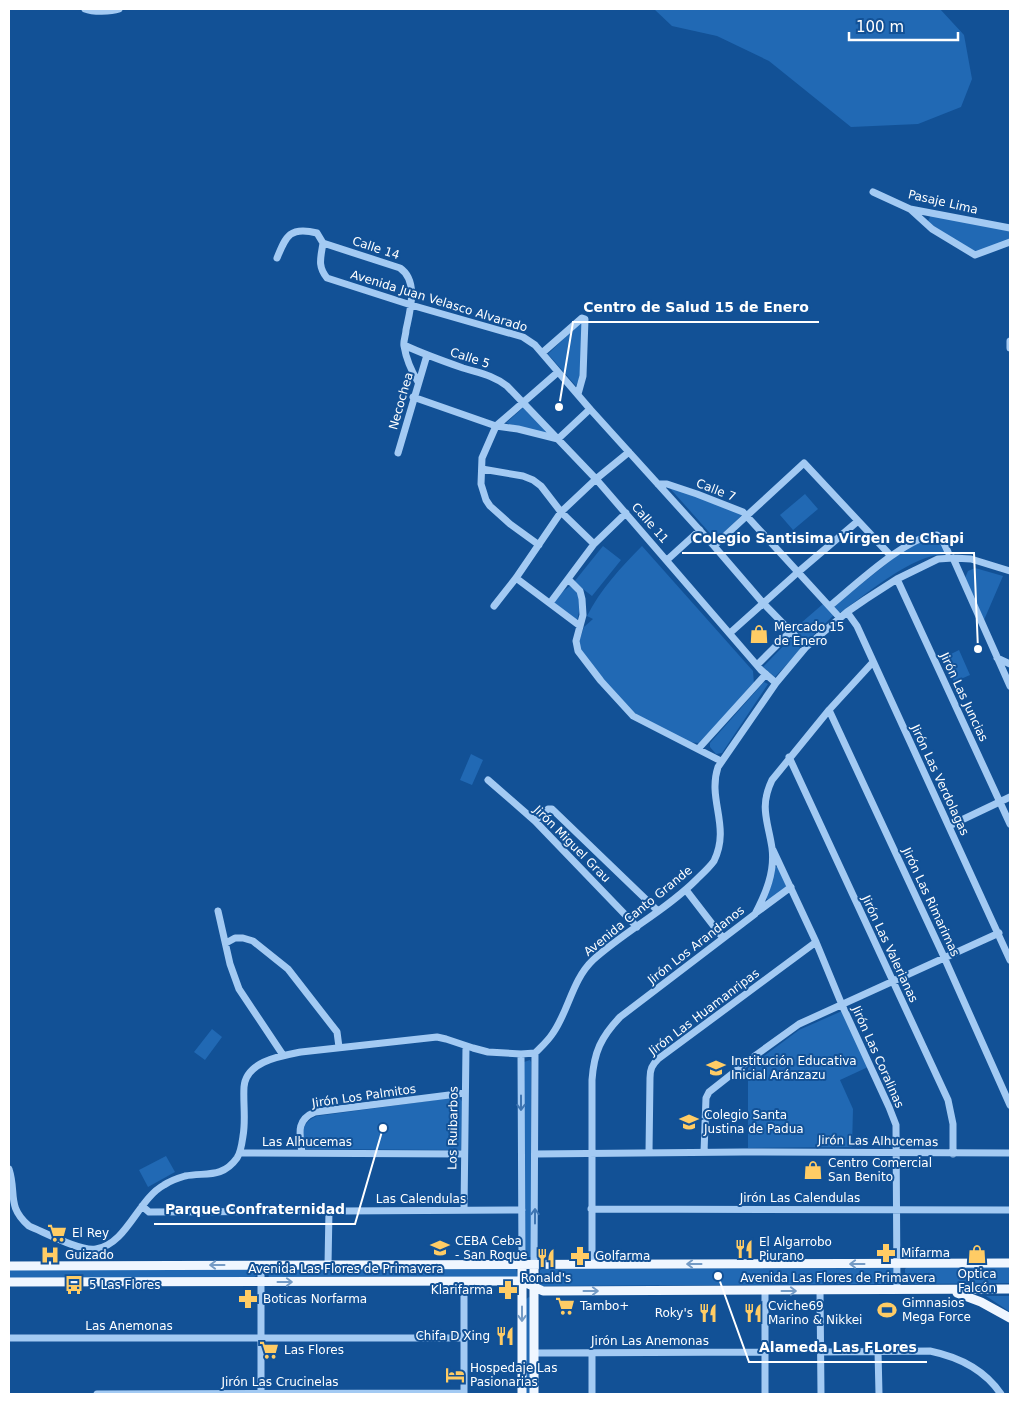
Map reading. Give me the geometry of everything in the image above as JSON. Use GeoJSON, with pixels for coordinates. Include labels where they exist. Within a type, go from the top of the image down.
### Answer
{"type":"FeatureCollection","features":[{"type":"Feature","properties":{"kind":"main road","name":"Avenida Las Flores de Primavera"},"geometry":{"type":"LineString","coordinates":[[9,1266],[1010,1263]]}},
{"type":"Feature","properties":{"kind":"main road"},"geometry":{"type":"LineString","coordinates":[[522,1265],[522,1394]]}},
{"type":"Feature","properties":{"kind":"main road"},"geometry":{"type":"LineString","coordinates":[[534,1265],[534,1394]]}},
{"type":"Feature","properties":{"kind":"main road","name":"Avenida Las Flores de Primavera"},"geometry":{"type":"LineString","coordinates":[[9,1282],[522,1281],[543,1291],[952,1291],[1010,1289]]}},
{"type":"Feature","properties":{"kind":"main road"},"geometry":{"type":"LineString","coordinates":[[952,1291],[980,1302],[1010,1318]]}},
{"type":"Feature","properties":{"kind":"street"},"geometry":{"type":"LineString","coordinates":[[84,9],[90,11],[119,9]]}},
{"type":"Feature","properties":{"kind":"street","name":"Pasaje Lima"},"geometry":{"type":"LineString","coordinates":[[873,192],[910,209],[1010,228]]}},
{"type":"Feature","properties":{"kind":"street"},"geometry":{"type":"LineString","coordinates":[[910,209],[932,229],[974,255],[1010,242]]}},
{"type":"Feature","properties":{"kind":"street","name":"Calle 14"},"geometry":{"type":"LineString","coordinates":[[277,258],[286,237],[298,230],[305,230],[317,233],[324,243],[404,270],[411,293],[411,306],[404,344],[413,374],[418,382]]}},
{"type":"Feature","properties":{"kind":"street","name":"Avenida Juan Velasco Alvarado"},"geometry":{"type":"LineString","coordinates":[[324,243],[320,263],[321,271],[327,278],[411,306],[523,337],[535,345],[763,603],[806,647]]}},
{"type":"Feature","properties":{"kind":"street"},"geometry":{"type":"LineString","coordinates":[[542,353],[582,318],[585,320],[583,376],[578,394]]}},
{"type":"Feature","properties":{"kind":"street"},"geometry":{"type":"LineString","coordinates":[[1010,341],[1010,348]]}},
{"type":"Feature","properties":{"kind":"street","name":"Calle 5"},"geometry":{"type":"LineString","coordinates":[[404,344],[427,355],[499,380],[523,404]]}},
{"type":"Feature","properties":{"kind":"street","name":"Necochea"},"geometry":{"type":"LineString","coordinates":[[398,453],[413,397],[427,355]]}},
{"type":"Feature","properties":{"kind":"street"},"geometry":{"type":"LineString","coordinates":[[538,545],[510,524],[486,500],[480,484],[482,458],[496,426],[558,372]]}},
{"type":"Feature","properties":{"kind":"street"},"geometry":{"type":"LineString","coordinates":[[413,397],[496,426],[558,439],[590,409]]}},
{"type":"Feature","properties":{"kind":"street","name":"Calle 11"},"geometry":{"type":"LineString","coordinates":[[523,404],[596,479],[757,665],[776,683]]}},
{"type":"Feature","properties":{"kind":"street"},"geometry":{"type":"LineString","coordinates":[[494,606],[516,578],[561,512],[596,479],[629,452]]}},
{"type":"Feature","properties":{"kind":"street"},"geometry":{"type":"LineString","coordinates":[[714,546],[804,464],[891,556]]}},
{"type":"Feature","properties":{"kind":"street"},"geometry":{"type":"LineString","coordinates":[[482,469],[523,476],[541,486],[561,512],[594,544]]}},
{"type":"Feature","properties":{"kind":"street","name":"Calle 7"},"geometry":{"type":"LineString","coordinates":[[658,484],[667,484],[743,512],[840,618]]}},
{"type":"Feature","properties":{"kind":"street"},"geometry":{"type":"LineString","coordinates":[[550,603],[594,544],[626,514]]}},
{"type":"Feature","properties":{"kind":"street"},"geometry":{"type":"LineString","coordinates":[[730,633],[858,520]]}},
{"type":"Feature","properties":{"kind":"street"},"geometry":{"type":"LineString","coordinates":[[667,560],[700,530]]}},
{"type":"Feature","properties":{"kind":"street"},"geometry":{"type":"LineString","coordinates":[[830,606],[891,556],[923,537],[937,534],[941,537],[948,552]]}},
{"type":"Feature","properties":{"kind":"street"},"geometry":{"type":"LineString","coordinates":[[953,558],[1010,686]]}},
{"type":"Feature","properties":{"kind":"street","name":"Avenida Canto Grande"},"geometry":{"type":"LineString","coordinates":[[535,1053],[553,1034],[579,978],[598,956],[686,890],[714,861],[721,840],[720,819],[714,782],[718,767],[776,683],[806,647],[847,612],[897,579],[938,560],[953,558],[978,560],[1010,571]]}},
{"type":"Feature","properties":{"kind":"street"},"geometry":{"type":"LineString","coordinates":[[516,578],[580,626]]}},
{"type":"Feature","properties":{"kind":"street","name":"Jirón Las Juncias"},"geometry":{"type":"LineString","coordinates":[[897,579],[1010,824]]}},
{"type":"Feature","properties":{"kind":"street"},"geometry":{"type":"LineString","coordinates":[[569,580],[580,591],[582,599],[583,615],[576,640],[578,651],[620,704],[633,716],[699,748],[721,761]]}},
{"type":"Feature","properties":{"kind":"street","name":"Jirón Las Verdolagas"},"geometry":{"type":"LineString","coordinates":[[847,612],[857,626],[1010,960]]}},
{"type":"Feature","properties":{"kind":"street"},"geometry":{"type":"LineString","coordinates":[[757,665],[790,632]]}},
{"type":"Feature","properties":{"kind":"street"},"geometry":{"type":"LineString","coordinates":[[998,658],[1010,664]]}},
{"type":"Feature","properties":{"kind":"street","name":"Jirón Los Arandanos"},"geometry":{"type":"LineString","coordinates":[[592,1264],[590,1153],[593,1064],[596,1052],[606,1032],[620,1017],[755,914],[770,879],[772,847],[766,820],[767,790],[789,757],[872,662]]}},
{"type":"Feature","properties":{"kind":"street"},"geometry":{"type":"LineString","coordinates":[[699,748],[766,674]]}},
{"type":"Feature","properties":{"kind":"street","name":"Jirón Las Rimarimas"},"geometry":{"type":"LineString","coordinates":[[829,710],[944,957],[1010,1105]]}},
{"type":"Feature","properties":{"kind":"street","name":"Jirón Las Valerianas"},"geometry":{"type":"LineString","coordinates":[[789,757],[948,1100],[953,1124],[953,1154]]}},
{"type":"Feature","properties":{"kind":"street","name":"Jirón Miguel Grau"},"geometry":{"type":"LineString","coordinates":[[488,780],[535,821],[637,927]]}},
{"type":"Feature","properties":{"kind":"street"},"geometry":{"type":"LineString","coordinates":[[949,826],[1010,797]]}},
{"type":"Feature","properties":{"kind":"street"},"geometry":{"type":"LineString","coordinates":[[535,821],[548,808],[552,809],[658,912]]}},
{"type":"Feature","properties":{"kind":"street","name":"Jirón Las Coralinas"},"geometry":{"type":"LineString","coordinates":[[772,847],[896,1125],[898,1290]]}},
{"type":"Feature","properties":{"kind":"street"},"geometry":{"type":"LineString","coordinates":[[755,914],[791,887]]}},
{"type":"Feature","properties":{"kind":"street"},"geometry":{"type":"LineString","coordinates":[[686,890],[724,938]]}},
{"type":"Feature","properties":{"kind":"street"},"geometry":{"type":"LineString","coordinates":[[218,911],[230,964],[239,989],[283,1055]]}},
{"type":"Feature","properties":{"kind":"street"},"geometry":{"type":"LineString","coordinates":[[704,1152],[706,1098],[712,1088],[756,1054],[799,1024],[998,933]]}},
{"type":"Feature","properties":{"kind":"street"},"geometry":{"type":"LineString","coordinates":[[226,943],[235,938],[253,941],[288,969],[337,1032],[339,1047]]}},
{"type":"Feature","properties":{"kind":"street","name":"Jirón Las Huamanripas"},"geometry":{"type":"LineString","coordinates":[[649,1152],[650,1070],[653,1064],[816,942]]}},
{"type":"Feature","properties":{"kind":"street"},"geometry":{"type":"LineString","coordinates":[[9,1168],[14,1206],[18,1215],[28,1226],[82,1248],[97,1249],[110,1244],[125,1230],[156,1190],[185,1176],[216,1173],[231,1164],[240,1153],[244,1129],[245,1080],[251,1071],[259,1065],[283,1055],[424,1038],[446,1039],[488,1052],[535,1053],[534,1265]]}},
{"type":"Feature","properties":{"kind":"street","name":"Los Ruibarbos"},"geometry":{"type":"LineString","coordinates":[[464,1210],[466,1046]]}},
{"type":"Feature","properties":{"kind":"street"},"geometry":{"type":"LineString","coordinates":[[521,1054],[522,1265]]}},
{"type":"Feature","properties":{"kind":"street","name":"Jirón Los Palmitos"},"geometry":{"type":"LineString","coordinates":[[302,1153],[301,1123],[307,1116],[315,1112],[465,1093]]}},
{"type":"Feature","properties":{"kind":"street","name":"Jirón Las Alhucemas"},"geometry":{"type":"LineString","coordinates":[[534,1154],[649,1152],[1010,1153]]}},
{"type":"Feature","properties":{"kind":"street","name":"Las Alhucemas"},"geometry":{"type":"LineString","coordinates":[[240,1153],[464,1154]]}},
{"type":"Feature","properties":{"kind":"street","name":"Las Calendulas"},"geometry":{"type":"LineString","coordinates":[[142,1206],[149,1212],[522,1210]]}},
{"type":"Feature","properties":{"kind":"street","name":"Jirón Las Calendulas"},"geometry":{"type":"LineString","coordinates":[[590,1209],[1010,1210]]}},
{"type":"Feature","properties":{"kind":"street"},"geometry":{"type":"LineString","coordinates":[[328,1210],[328,1265]]}},
{"type":"Feature","properties":{"kind":"street"},"geometry":{"type":"LineString","coordinates":[[261,1265],[261,1394]]}},
{"type":"Feature","properties":{"kind":"street"},"geometry":{"type":"LineString","coordinates":[[464,1281],[464,1394]]}},
{"type":"Feature","properties":{"kind":"street"},"geometry":{"type":"LineString","coordinates":[[765,1291],[765,1394]]}},
{"type":"Feature","properties":{"kind":"street"},"geometry":{"type":"LineString","coordinates":[[820,1291],[821,1394]]}},
{"type":"Feature","properties":{"kind":"street","name":"Las Anemonas"},"geometry":{"type":"LineString","coordinates":[[9,1338],[261,1338]]}},
{"type":"Feature","properties":{"kind":"street"},"geometry":{"type":"LineString","coordinates":[[261,1338],[464,1338]]}},
{"type":"Feature","properties":{"kind":"street"},"geometry":{"type":"LineString","coordinates":[[878,1351],[879,1394]]}},
{"type":"Feature","properties":{"kind":"street"},"geometry":{"type":"LineString","coordinates":[[820,1352],[930,1351],[948,1354],[976,1368],[986,1376],[1000,1394]]}},
{"type":"Feature","properties":{"kind":"street","name":"Jirón Las Anemonas"},"geometry":{"type":"LineString","coordinates":[[535,1352],[765,1352]]}},
{"type":"Feature","properties":{"kind":"street"},"geometry":{"type":"LineString","coordinates":[[592,1353],[592,1394]]}},
{"type":"Feature","properties":{"kind":"street","name":"Jirón Las Crucinelas"},"geometry":{"type":"LineString","coordinates":[[96,1394],[464,1394]]}},
{"type":"Feature","properties":{"kind":"shaded area"},"geometry":{"type":"Polygon","coordinates":[[[654,9],[940,9],[964,35],[972,79],[961,107],[918,124],[851,127],[769,61],[717,36],[672,26],[654,9]]]}},
{"type":"Feature","properties":{"kind":"shaded area"},"geometry":{"type":"Polygon","coordinates":[[[931,215],[1010,231],[1010,239],[973,253],[927,223],[931,215]]]}},
{"type":"Feature","properties":{"kind":"shaded area"},"geometry":{"type":"Polygon","coordinates":[[[581,322],[583,324],[580,377],[576,386],[548,354],[581,322]]]}},
{"type":"Feature","properties":{"kind":"shaded area"},"geometry":{"type":"Polygon","coordinates":[[[525,406],[548,432],[545,434],[506,423],[525,406]]]}},
{"type":"Feature","properties":{"kind":"shaded area"},"geometry":{"type":"Polygon","coordinates":[[[667,485],[743,514],[716,540],[667,485]]]}},
{"type":"Feature","properties":{"kind":"shaded area"},"geometry":{"type":"Polygon","coordinates":[[[805,494],[818,509],[793,530],[780,515],[805,494]]]}},
{"type":"Feature","properties":{"kind":"shaded area"},"geometry":{"type":"Polygon","coordinates":[[[929,537],[936,537],[942,543],[945,554],[932,556],[905,568],[841,612],[838,612],[835,605],[895,557],[929,537]]]}},
{"type":"Feature","properties":{"kind":"shaded area"},"geometry":{"type":"Polygon","coordinates":[[[603,546],[621,560],[592,596],[574,582],[603,546]]]}},
{"type":"Feature","properties":{"kind":"shaded area"},"geometry":{"type":"Polygon","coordinates":[[[642,546],[753,671],[754,684],[699,743],[688,742],[637,716],[581,657],[579,642],[584,627],[593,619],[587,616],[592,606],[626,562],[642,546]]]}},
{"type":"Feature","properties":{"kind":"shaded area"},"geometry":{"type":"Polygon","coordinates":[[[975,568],[1003,576],[984,620],[965,578],[968,571],[975,568]]]}},
{"type":"Feature","properties":{"kind":"shaded area"},"geometry":{"type":"Polygon","coordinates":[[[570,586],[578,592],[580,607],[577,621],[554,603],[561,593],[570,586]]]}},
{"type":"Feature","properties":{"kind":"shaded area"},"geometry":{"type":"Polygon","coordinates":[[[823,604],[834,615],[806,642],[794,629],[823,604]]]}},
{"type":"Feature","properties":{"kind":"shaded area"},"geometry":{"type":"Polygon","coordinates":[[[791,638],[801,649],[775,677],[763,667],[791,638]]]}},
{"type":"Feature","properties":{"kind":"shaded area"},"geometry":{"type":"Polygon","coordinates":[[[959,650],[970,675],[954,682],[943,658],[959,650]]]}},
{"type":"Feature","properties":{"kind":"shaded area"},"geometry":{"type":"Polygon","coordinates":[[[764,682],[768,684],[722,753],[716,754],[710,747],[710,743],[764,682]]]}},
{"type":"Feature","properties":{"kind":"shaded area"},"geometry":{"type":"Polygon","coordinates":[[[471,754],[483,760],[472,785],[460,780],[471,754]]]}},
{"type":"Feature","properties":{"kind":"shaded area"},"geometry":{"type":"Polygon","coordinates":[[[774,867],[778,867],[787,886],[769,901],[766,898],[774,867]]]}},
{"type":"Feature","properties":{"kind":"shaded area"},"geometry":{"type":"Polygon","coordinates":[[[842,1011],[868,1067],[840,1080],[853,1109],[852,1147],[748,1148],[748,1068],[799,1030],[842,1011]]]}},
{"type":"Feature","properties":{"kind":"shaded area"},"geometry":{"type":"Polygon","coordinates":[[[212,1029],[222,1037],[205,1060],[194,1052],[212,1029]]]}},
{"type":"Feature","properties":{"kind":"shaded area"},"geometry":{"type":"Polygon","coordinates":[[[530,1060],[531,1257],[524,1257],[524,1062],[530,1060]]]}},
{"type":"Feature","properties":{"kind":"shaded area"},"geometry":{"type":"Polygon","coordinates":[[[458,1097],[462,1101],[461,1150],[306,1149],[302,1139],[305,1125],[317,1116],[458,1097]]]}},
{"type":"Feature","properties":{"kind":"shaded area"},"geometry":{"type":"Polygon","coordinates":[[[166,1156],[175,1172],[148,1187],[139,1170],[166,1156]]]}},
{"type":"Feature","properties":{"kind":"shaded area"},"geometry":{"type":"Polygon","coordinates":[[[907,1267],[1010,1267],[1010,1283],[906,1284],[905,1269],[907,1267]]]}},
{"type":"Feature","properties":{"kind":"shaded area"},"geometry":{"type":"Polygon","coordinates":[[[894,1268],[894,1284],[542,1286],[540,1284],[540,1270],[542,1269],[894,1268]]]}},
{"type":"Feature","properties":{"kind":"shaded area"},"geometry":{"type":"Polygon","coordinates":[[[256,1269],[257,1275],[253,1278],[9,1279],[9,1270],[256,1269]]]}},
{"type":"Feature","properties":{"kind":"shaded area"},"geometry":{"type":"Polygon","coordinates":[[[271,1269],[516,1269],[518,1277],[269,1278],[268,1271],[271,1269]]]}},
{"type":"Feature","properties":{"kind":"shaded area"},"geometry":{"type":"Polygon","coordinates":[[[986,1296],[1010,1296],[1010,1312],[986,1296]]]}},
{"type":"Feature","properties":{"kind":"shaded area"},"geometry":{"type":"Polygon","coordinates":[[[531,1298],[531,1394],[526,1394],[526,1299],[531,1298]]]}},
{"type":"Feature","properties":{"kind":"place","name":"Centro de Salud 15 de Enero"},"geometry":{"type":"Point","coordinates":[559,407]}},
{"type":"Feature","properties":{"kind":"place","name":"Mercado 15 de Enero"},"geometry":{"type":"Point","coordinates":[759,634]}},
{"type":"Feature","properties":{"kind":"place","name":"Colegio Santisima Virgen de Chapi"},"geometry":{"type":"Point","coordinates":[978,649]}},
{"type":"Feature","properties":{"kind":"place","name":"Institución Educativa Inicial Aránzazu"},"geometry":{"type":"Point","coordinates":[716,1068]}},
{"type":"Feature","properties":{"kind":"place","name":"Colegio Santa Justina de Padua"},"geometry":{"type":"Point","coordinates":[689,1122]}},
{"type":"Feature","properties":{"kind":"place","name":"Parque Confraternidad"},"geometry":{"type":"Point","coordinates":[383,1128]}},
{"type":"Feature","properties":{"kind":"place","name":"Centro Comercial San Benito"},"geometry":{"type":"Point","coordinates":[813,1170]}},
{"type":"Feature","properties":{"kind":"place","name":"El Rey"},"geometry":{"type":"Point","coordinates":[57,1233]}},
{"type":"Feature","properties":{"kind":"place","name":"CEBA Ceba - San Roque"},"geometry":{"type":"Point","coordinates":[440,1248]}},
{"type":"Feature","properties":{"kind":"place","name":"El Algarrobo Piurano"},"geometry":{"type":"Point","coordinates":[744,1249]}},
{"type":"Feature","properties":{"kind":"place","name":"Mifarma"},"geometry":{"type":"Point","coordinates":[886,1253]}},
{"type":"Feature","properties":{"kind":"place","name":"Optica Falcón"},"geometry":{"type":"Point","coordinates":[977,1254]}},
{"type":"Feature","properties":{"kind":"place","name":"Guizado"},"geometry":{"type":"Point","coordinates":[50,1255]}},
{"type":"Feature","properties":{"kind":"place","name":"Golfarma"},"geometry":{"type":"Point","coordinates":[580,1256]}},
{"type":"Feature","properties":{"kind":"place","name":"Ronald's"},"geometry":{"type":"Point","coordinates":[546,1258]}},
{"type":"Feature","properties":{"kind":"place","name":"Alameda Las FLores"},"geometry":{"type":"Point","coordinates":[718,1276]}},
{"type":"Feature","properties":{"kind":"place","name":"5 Las Flores"},"geometry":{"type":"Point","coordinates":[74,1285]}},
{"type":"Feature","properties":{"kind":"place","name":"Klarifarma"},"geometry":{"type":"Point","coordinates":[508,1290]}},
{"type":"Feature","properties":{"kind":"place","name":"Boticas Norfarma"},"geometry":{"type":"Point","coordinates":[248,1299]}},
{"type":"Feature","properties":{"kind":"place","name":"Tambo+"},"geometry":{"type":"Point","coordinates":[565,1306]}},
{"type":"Feature","properties":{"kind":"place","name":"Gimnasios Mega Force"},"geometry":{"type":"Point","coordinates":[887,1310]}},
{"type":"Feature","properties":{"kind":"place","name":"Roky's"},"geometry":{"type":"Point","coordinates":[708,1313]}},
{"type":"Feature","properties":{"kind":"place","name":"Cviche69 Marino & Nikkei"},"geometry":{"type":"Point","coordinates":[753,1313]}},
{"type":"Feature","properties":{"kind":"place","name":"Chifa D Xing"},"geometry":{"type":"Point","coordinates":[505,1336]}},
{"type":"Feature","properties":{"kind":"place","name":"Las Flores"},"geometry":{"type":"Point","coordinates":[269,1350]}},
{"type":"Feature","properties":{"kind":"place","name":"Hospedaje Las Pasionarias"},"geometry":{"type":"Point","coordinates":[455,1375]}}]}
